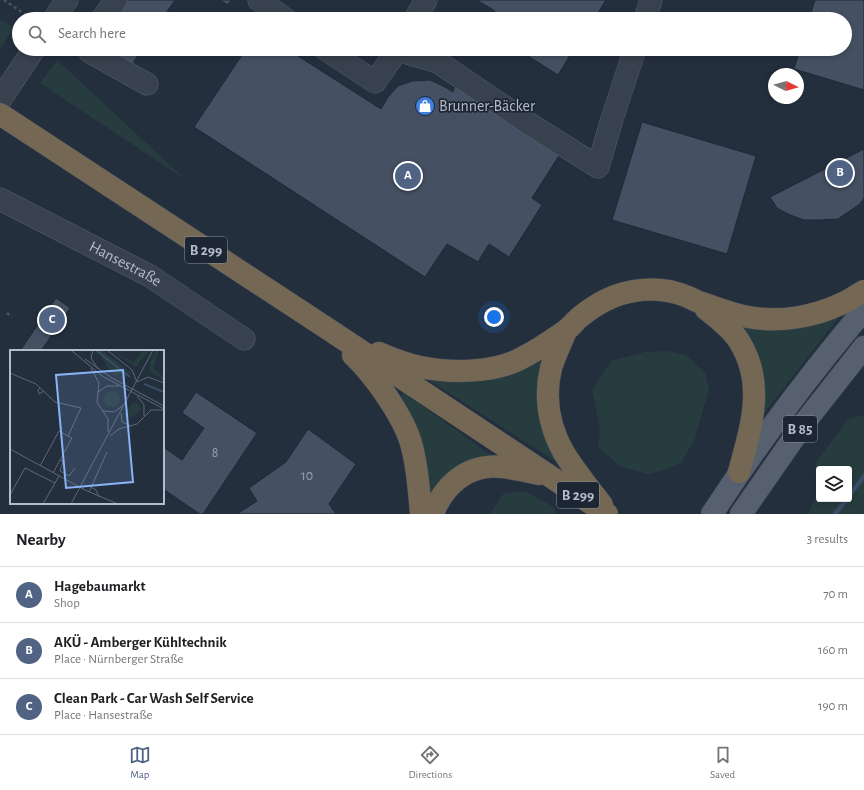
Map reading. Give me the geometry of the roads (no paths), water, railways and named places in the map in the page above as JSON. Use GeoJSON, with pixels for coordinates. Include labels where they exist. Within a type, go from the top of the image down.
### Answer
{"type":"FeatureCollection","features":[{"type":"Feature","properties":{"kind":"highway","name":"B 299"},"geometry":{"type":"LineString","coordinates":[[0,114],[608,514]]}},
{"type":"Feature","properties":{"kind":"highway"},"geometry":{"type":"LineString","coordinates":[[325,327],[377,352],[420,367],[442,370],[481,370],[497,367],[517,360],[566,331],[580,317],[597,304],[634,291],[655,290],[674,293],[730,313],[764,319],[801,317],[818,313],[842,303],[864,291]]}},
{"type":"Feature","properties":{"kind":"highway"},"geometry":{"type":"LineString","coordinates":[[697,302],[725,326],[738,340],[748,357],[754,379],[755,402],[751,428],[739,472]]}},
{"type":"Feature","properties":{"kind":"highway"},"geometry":{"type":"LineString","coordinates":[[325,327],[359,360],[371,374],[402,421],[412,445],[417,469],[421,514]]}},
{"type":"Feature","properties":{"kind":"highway"},"geometry":{"type":"LineString","coordinates":[[566,331],[551,367],[548,385],[550,419],[564,453],[608,514]]}},
{"type":"Feature","properties":{"kind":"highway"},"geometry":{"type":"LineString","coordinates":[[433,514],[442,494],[453,482],[469,471],[485,467],[500,467],[549,476]]}},
{"type":"Feature","properties":{"kind":"main road","name":"B 85"},"geometry":{"type":"LineString","coordinates":[[712,514],[739,472],[829,352],[864,310]]}},
{"type":"Feature","properties":{"kind":"main road","name":"B 85"},"geometry":{"type":"LineString","coordinates":[[741,514],[805,422],[864,346]]}},
{"type":"Feature","properties":{"kind":"street"},"geometry":{"type":"LineString","coordinates":[[59,12],[67,0]]}},
{"type":"Feature","properties":{"kind":"street"},"geometry":{"type":"LineString","coordinates":[[107,12],[116,0]]}},
{"type":"Feature","properties":{"kind":"street"},"geometry":{"type":"LineString","coordinates":[[259,0],[275,12]]}},
{"type":"Feature","properties":{"kind":"street"},"geometry":{"type":"LineString","coordinates":[[419,12],[426,0]]}},
{"type":"Feature","properties":{"kind":"street"},"geometry":{"type":"LineString","coordinates":[[647,12],[651,0]]}},
{"type":"Feature","properties":{"kind":"street"},"geometry":{"type":"LineString","coordinates":[[0,100],[29,56]]}},
{"type":"Feature","properties":{"kind":"street"},"geometry":{"type":"LineString","coordinates":[[97,56],[147,84]]}},
{"type":"Feature","properties":{"kind":"street"},"geometry":{"type":"LineString","coordinates":[[336,56],[375,82],[394,56]]}},
{"type":"Feature","properties":{"kind":"street"},"geometry":{"type":"LineString","coordinates":[[418,56],[438,62],[528,123],[598,167],[633,56]]}},
{"type":"Feature","properties":{"kind":"street","name":"Hansestraße"},"geometry":{"type":"LineString","coordinates":[[0,199],[150,276],[244,339]]}},
{"type":"Feature","properties":{"kind":"waterway"},"geometry":{"type":"LineString","coordinates":[[852,492],[864,476]]}},
{"type":"Feature","properties":{"kind":"waterway"},"geometry":{"type":"LineString","coordinates":[[835,514],[845,502]]}},
{"type":"Feature","properties":{"kind":"place","name":"Brunner-Bäcker"},"geometry":{"type":"Point","coordinates":[425,106]}},
{"type":"Feature","properties":{"kind":"place","name":"AKÜ - Amberger Kühltechnik"},"geometry":{"type":"Point","coordinates":[840,173]}},
{"type":"Feature","properties":{"kind":"place","name":"Hagebaumarkt"},"geometry":{"type":"Point","coordinates":[408,176]}},
{"type":"Feature","properties":{"kind":"place","name":"Clean Park - Car Wash Self Service"},"geometry":{"type":"Point","coordinates":[52,320]}}]}
